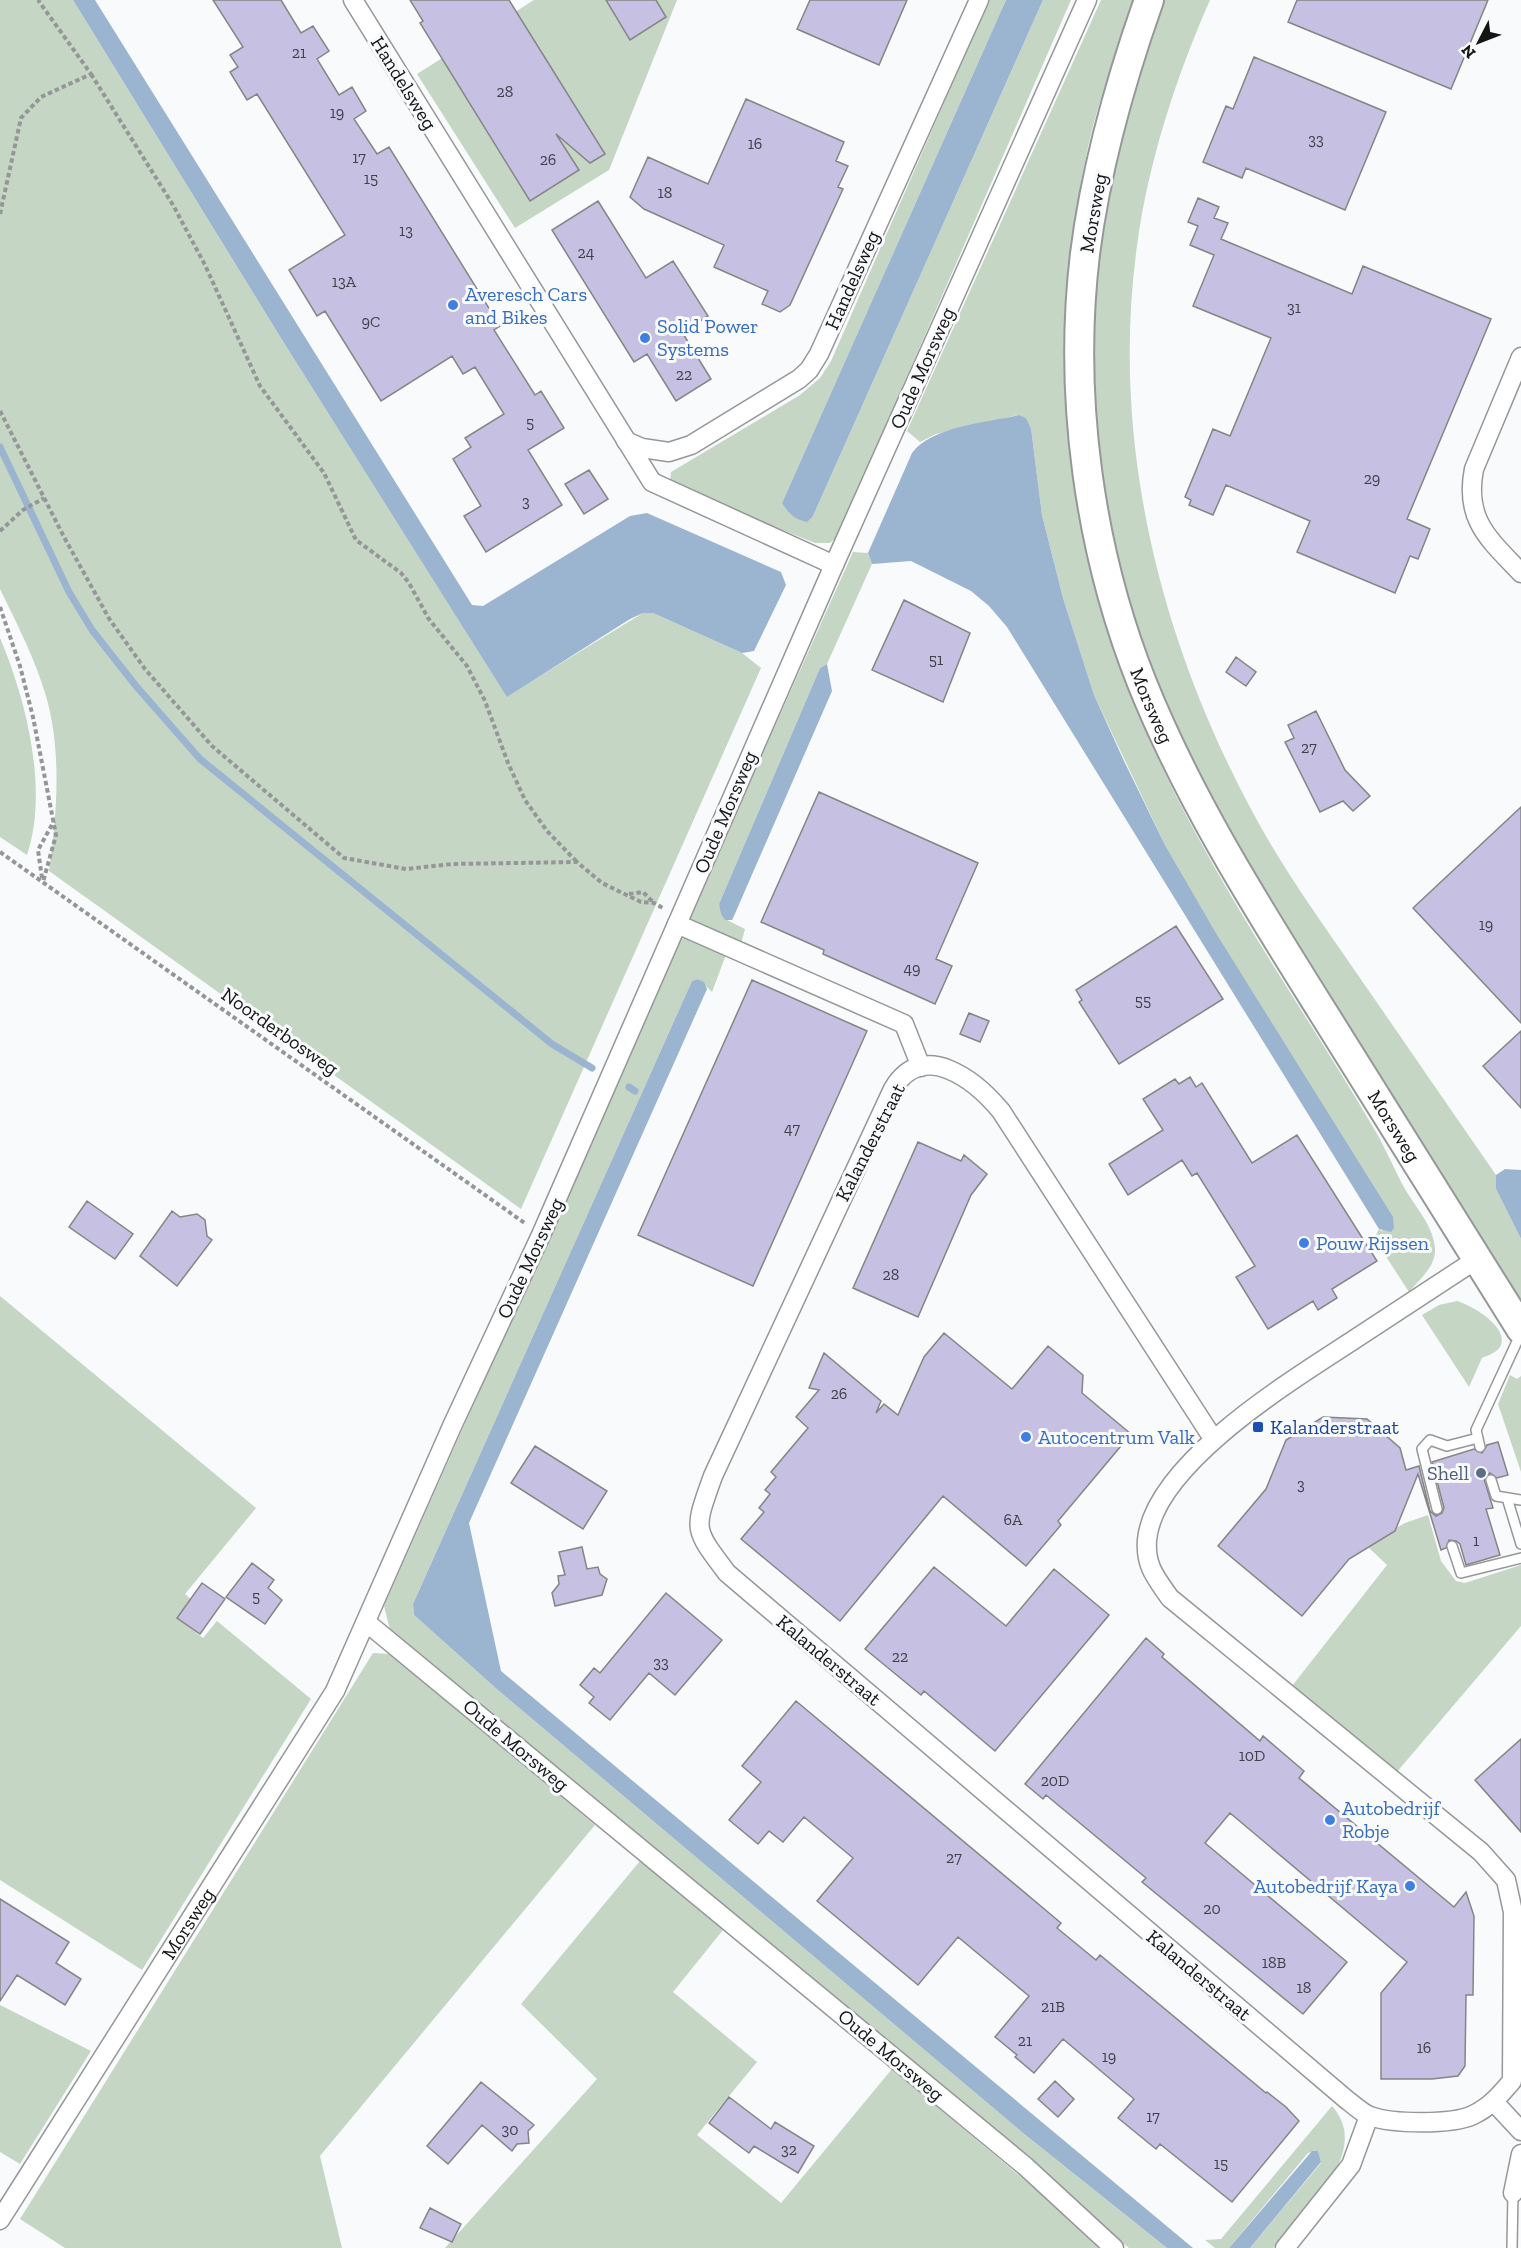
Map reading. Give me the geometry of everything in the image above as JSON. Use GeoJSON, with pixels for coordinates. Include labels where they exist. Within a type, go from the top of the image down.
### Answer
{"type":"FeatureCollection","features":[{"type":"Feature","properties":{"kind":"main road","name":"Morsweg"},"geometry":{"type":"LineString","coordinates":[[1149,0],[1104,147],[1085,254],[1080,339],[1087,457],[1096,525],[1117,608],[1146,692],[1231,865],[1521,1331]]}},
{"type":"Feature","properties":{"kind":"street","name":"Handelsweg"},"geometry":{"type":"LineString","coordinates":[[352,0],[652,482],[834,565]]}},
{"type":"Feature","properties":{"kind":"street","name":"Handelsweg"},"geometry":{"type":"LineString","coordinates":[[626,441],[655,451],[680,449],[770,397],[809,370],[819,354],[979,0]]}},
{"type":"Feature","properties":{"kind":"street","name":"Oude Morsweg"},"geometry":{"type":"LineString","coordinates":[[1087,0],[834,565],[542,1235],[453,1424],[366,1622],[1025,2166],[1114,2248]]}},
{"type":"Feature","properties":{"kind":"street"},"geometry":{"type":"LineString","coordinates":[[1521,357],[1474,469],[1470,489],[1473,513],[1484,534],[1521,573]]}},
{"type":"Feature","properties":{"kind":"street","name":"Kalanderstraat"},"geometry":{"type":"LineString","coordinates":[[677,924],[904,1024],[921,1066]]}},
{"type":"Feature","properties":{"kind":"street","name":"Kalanderstraat"},"geometry":{"type":"LineString","coordinates":[[1214,1440],[1001,1111],[988,1095],[962,1074],[943,1067],[921,1066],[907,1073],[893,1089],[713,1476],[698,1518],[700,1538],[726,1573],[1347,2100],[1369,2116],[1388,2119],[1449,2121],[1472,2116],[1494,2102],[1512,2081],[1513,1912],[1506,1880],[1482,1852],[1170,1598],[1149,1568],[1147,1540],[1156,1508],[1214,1440],[1264,1398],[1477,1259]]}},
{"type":"Feature","properties":{"kind":"street","name":"Morsweg"},"geometry":{"type":"LineString","coordinates":[[0,2220],[335,1691],[366,1622]]}},
{"type":"Feature","properties":{"kind":"street"},"geometry":{"type":"LineString","coordinates":[[1494,2102],[1521,2131]]}},
{"type":"Feature","properties":{"kind":"street"},"geometry":{"type":"LineString","coordinates":[[1285,2248],[1351,2165],[1369,2116]]}},
{"type":"Feature","properties":{"kind":"street"},"geometry":{"type":"LineString","coordinates":[[1513,2193],[1521,2154]]}},
{"type":"Feature","properties":{"kind":"lane"},"geometry":{"type":"LineString","coordinates":[[1437,1509],[1422,1449],[1430,1440],[1447,1446],[1479,1443],[1476,1430],[1521,1331]]}},
{"type":"Feature","properties":{"kind":"lane"},"geometry":{"type":"LineString","coordinates":[[1491,1480],[1496,1496],[1521,1500]]}},
{"type":"Feature","properties":{"kind":"lane"},"geometry":{"type":"LineString","coordinates":[[1507,1498],[1521,1544]]}},
{"type":"Feature","properties":{"kind":"lane"},"geometry":{"type":"LineString","coordinates":[[1452,1546],[1461,1573],[1521,1558]]}},
{"type":"Feature","properties":{"kind":"lane"},"geometry":{"type":"LineString","coordinates":[[1512,2248],[1513,2193]]}},
{"type":"Feature","properties":{"kind":"path"},"geometry":{"type":"LineString","coordinates":[[38,0],[91,74],[173,205],[210,275],[260,386],[324,473],[356,540],[401,573],[433,625],[467,666],[485,701],[508,763],[525,800],[547,831],[577,862],[602,883],[641,902],[654,903]]}},
{"type":"Feature","properties":{"kind":"path"},"geometry":{"type":"LineString","coordinates":[[0,214],[21,118],[41,97],[91,74]]}},
{"type":"Feature","properties":{"kind":"path"},"geometry":{"type":"LineString","coordinates":[[0,411],[110,620],[145,669],[212,746],[344,858],[406,869],[452,864],[577,862]]}},
{"type":"Feature","properties":{"kind":"path"},"geometry":{"type":"LineString","coordinates":[[0,531],[23,510],[44,498]]}},
{"type":"Feature","properties":{"kind":"path"},"geometry":{"type":"LineString","coordinates":[[0,607],[20,666],[33,717],[54,820],[56,836],[43,882]]}},
{"type":"Feature","properties":{"kind":"path"},"geometry":{"type":"LineString","coordinates":[[43,882],[38,850],[54,820]]}},
{"type":"Feature","properties":{"kind":"path","name":"Noorderbosweg"},"geometry":{"type":"LineString","coordinates":[[0,852],[542,1235]]}},
{"type":"Feature","properties":{"kind":"path"},"geometry":{"type":"LineString","coordinates":[[628,894],[643,892],[654,903],[668,911],[677,924]]}},
{"type":"Feature","properties":{"kind":"green space"},"geometry":{"type":"Polygon","coordinates":[[[0,0],[73,0],[284,343],[507,696],[643,613],[653,613],[742,653],[761,668],[521,1209],[49,871],[56,805],[56,761],[51,717],[37,669],[0,589],[0,0]]]}},
{"type":"Feature","properties":{"kind":"green space"},"geometry":{"type":"Polygon","coordinates":[[[534,0],[677,0],[609,170],[515,228],[417,74],[534,0]]]}},
{"type":"Feature","properties":{"kind":"green space"},"geometry":{"type":"Polygon","coordinates":[[[989,0],[1006,0],[782,503],[813,516],[1043,0],[1071,0],[837,537],[830,543],[815,543],[673,486],[670,482],[671,472],[800,395],[820,378],[831,361],[989,0]]]}},
{"type":"Feature","properties":{"kind":"green space"},"geometry":{"type":"Polygon","coordinates":[[[1101,0],[1135,0],[1092,128],[1072,238],[1065,327],[1067,414],[1077,500],[1095,584],[1120,667],[1154,750],[1195,832],[1237,907],[1382,1142],[1405,1189],[1429,1227],[1434,1243],[1434,1258],[1425,1274],[1409,1292],[1374,1238],[1379,1229],[1383,1232],[1165,845],[1094,695],[1063,598],[1042,515],[1031,428],[1026,418],[1018,415],[936,434],[920,442],[907,431],[1101,0]]]}},
{"type":"Feature","properties":{"kind":"green space"},"geometry":{"type":"Polygon","coordinates":[[[1163,0],[1210,0],[1175,90],[1148,183],[1137,246],[1130,319],[1131,392],[1137,465],[1150,538],[1168,608],[1191,678],[1220,746],[1263,831],[1313,910],[1496,1175],[1496,1189],[1521,1239],[1521,1303],[1424,1153],[1190,770],[1122,598],[1091,408],[1093,270],[1123,116],[1163,0]]]}},
{"type":"Feature","properties":{"kind":"green space"},"geometry":{"type":"Polygon","coordinates":[[[853,552],[868,553],[872,564],[827,664],[820,668],[719,904],[725,919],[745,929],[741,944],[694,925],[689,918],[853,552]]]}},
{"type":"Feature","properties":{"kind":"green space"},"geometry":{"type":"Polygon","coordinates":[[[0,638],[18,688],[32,745],[36,802],[27,855],[0,837],[0,638]]]}},
{"type":"Feature","properties":{"kind":"green space"},"geometry":{"type":"Polygon","coordinates":[[[692,936],[727,952],[712,992],[699,979],[692,981],[413,1604],[414,1615],[499,1691],[1023,2133],[1167,2248],[1129,2248],[391,1634],[384,1606],[680,939],[692,936]]]}},
{"type":"Feature","properties":{"kind":"green space"},"geometry":{"type":"Polygon","coordinates":[[[0,1296],[256,1508],[185,1594],[193,1601],[178,1618],[203,1638],[217,1621],[311,1699],[142,1970],[0,1880],[0,1296]]]}},
{"type":"Feature","properties":{"kind":"green space"},"geometry":{"type":"Polygon","coordinates":[[[1457,1301],[1487,1317],[1502,1338],[1498,1350],[1482,1358],[1469,1387],[1422,1315],[1439,1305],[1457,1301]]]}},
{"type":"Feature","properties":{"kind":"green space"},"geometry":{"type":"Polygon","coordinates":[[[1510,1375],[1517,1379],[1521,1376],[1521,1472],[1498,1404],[1510,1375]]]}},
{"type":"Feature","properties":{"kind":"green space"},"geometry":{"type":"Polygon","coordinates":[[[1428,1515],[1441,1561],[1456,1581],[1465,1583],[1521,1565],[1521,1626],[1396,1773],[1292,1686],[1387,1565],[1366,1545],[1405,1523],[1428,1515]]]}},
{"type":"Feature","properties":{"kind":"green space"},"geometry":{"type":"Polygon","coordinates":[[[373,1653],[390,1654],[595,1825],[320,2156],[342,2248],[65,2248],[20,2219],[373,1653]]]}},
{"type":"Feature","properties":{"kind":"green space"},"geometry":{"type":"Polygon","coordinates":[[[640,1861],[723,1930],[673,1992],[757,2062],[697,2135],[781,2203],[892,2069],[1106,2248],[445,2248],[597,2079],[521,2004],[640,1861]]]}},
{"type":"Feature","properties":{"kind":"green space"},"geometry":{"type":"Polygon","coordinates":[[[0,2005],[91,2051],[20,2164],[0,2152],[0,2005]]]}},
{"type":"Feature","properties":{"kind":"green space"},"geometry":{"type":"Polygon","coordinates":[[[1332,2106],[1343,2124],[1345,2143],[1339,2162],[1329,2182],[1273,2248],[1250,2248],[1321,2163],[1318,2151],[1308,2153],[1229,2248],[1215,2248],[1205,2240],[1221,2239],[1332,2106]]]}},
{"type":"Feature","properties":{"kind":"water"},"geometry":{"type":"Polygon","coordinates":[[[73,0],[95,0],[472,605],[483,606],[630,516],[647,513],[781,572],[786,585],[754,651],[742,653],[653,613],[643,613],[507,697],[284,343],[73,0]]]}},
{"type":"Feature","properties":{"kind":"water"},"geometry":{"type":"Polygon","coordinates":[[[1006,0],[1043,0],[813,516],[807,522],[795,518],[782,503],[1006,0]]]}},
{"type":"Feature","properties":{"kind":"water"},"geometry":{"type":"Polygon","coordinates":[[[1019,415],[1026,418],[1031,428],[1042,515],[1063,598],[1094,695],[1124,761],[1165,845],[1214,930],[1393,1217],[1394,1228],[1391,1232],[1379,1229],[1007,627],[989,606],[971,591],[911,561],[872,564],[868,553],[912,453],[921,444],[946,431],[1019,415]]]}},
{"type":"Feature","properties":{"kind":"water"},"geometry":{"type":"Polygon","coordinates":[[[827,664],[832,691],[734,916],[732,920],[725,920],[719,904],[820,668],[827,664]]]}},
{"type":"Feature","properties":{"kind":"water"},"geometry":{"type":"Polygon","coordinates":[[[698,979],[704,982],[707,989],[469,1523],[501,1671],[1193,2248],[1167,2248],[1023,2133],[499,1691],[414,1615],[413,1604],[692,981],[698,979]]]}},
{"type":"Feature","properties":{"kind":"water"},"geometry":{"type":"Polygon","coordinates":[[[1505,1169],[1521,1170],[1521,1239],[1496,1189],[1496,1175],[1505,1169]]]}},
{"type":"Feature","properties":{"kind":"water"},"geometry":{"type":"Polygon","coordinates":[[[1312,2151],[1318,2151],[1321,2162],[1250,2248],[1229,2248],[1312,2151]]]}},
{"type":"Feature","properties":{"kind":"building"},"geometry":{"type":"Polygon","coordinates":[[[213,0],[281,0],[301,33],[313,26],[329,51],[317,59],[339,95],[352,87],[366,111],[354,119],[377,154],[389,147],[500,326],[494,330],[535,395],[541,391],[564,428],[528,450],[562,505],[486,552],[464,516],[481,506],[453,459],[471,447],[465,438],[504,414],[475,367],[463,374],[452,356],[381,401],[325,311],[317,316],[289,270],[345,235],[257,94],[247,100],[230,72],[238,67],[230,55],[243,47],[213,0]]]}},
{"type":"Feature","properties":{"kind":"building"},"geometry":{"type":"Polygon","coordinates":[[[410,0],[509,0],[605,154],[590,163],[556,134],[579,170],[530,201],[420,23],[423,21],[410,0]]]}},
{"type":"Feature","properties":{"kind":"building"},"geometry":{"type":"Polygon","coordinates":[[[606,0],[656,0],[666,17],[630,40],[606,0]]]}},
{"type":"Feature","properties":{"kind":"building"},"geometry":{"type":"Polygon","coordinates":[[[810,0],[907,0],[879,65],[797,29],[810,0]]]}},
{"type":"Feature","properties":{"kind":"building"},"geometry":{"type":"Polygon","coordinates":[[[1297,0],[1488,0],[1451,89],[1288,22],[1297,0]]]}},
{"type":"Feature","properties":{"kind":"building"},"geometry":{"type":"Polygon","coordinates":[[[1254,57],[1386,112],[1345,210],[1246,168],[1242,178],[1203,162],[1226,106],[1233,109],[1254,57]]]}},
{"type":"Feature","properties":{"kind":"building"},"geometry":{"type":"Polygon","coordinates":[[[746,99],[844,142],[836,161],[848,166],[838,187],[843,189],[790,305],[780,312],[762,304],[768,291],[714,267],[724,245],[644,209],[630,197],[648,157],[708,184],[746,99]]]}},
{"type":"Feature","properties":{"kind":"building"},"geometry":{"type":"Polygon","coordinates":[[[1198,198],[1219,207],[1214,218],[1228,223],[1221,239],[1352,294],[1363,266],[1491,319],[1407,519],[1430,529],[1418,559],[1410,556],[1395,593],[1297,552],[1310,521],[1226,485],[1213,515],[1189,505],[1191,500],[1185,497],[1213,429],[1230,436],[1271,338],[1193,306],[1214,255],[1190,245],[1198,226],[1188,222],[1198,198]]]}},
{"type":"Feature","properties":{"kind":"building"},"geometry":{"type":"Polygon","coordinates":[[[598,201],[646,278],[673,261],[708,316],[682,332],[711,379],[676,401],[647,354],[634,362],[552,230],[598,201]]]}},
{"type":"Feature","properties":{"kind":"building"},"geometry":{"type":"Polygon","coordinates":[[[589,470],[608,499],[584,514],[565,484],[589,470]]]}},
{"type":"Feature","properties":{"kind":"building"},"geometry":{"type":"Polygon","coordinates":[[[904,600],[970,633],[943,702],[872,670],[904,600]]]}},
{"type":"Feature","properties":{"kind":"building"},"geometry":{"type":"Polygon","coordinates":[[[1236,657],[1256,672],[1246,686],[1226,672],[1236,657]]]}},
{"type":"Feature","properties":{"kind":"building"},"geometry":{"type":"Polygon","coordinates":[[[1316,711],[1345,770],[1370,796],[1353,811],[1343,801],[1320,812],[1285,742],[1294,738],[1288,725],[1316,711]]]}},
{"type":"Feature","properties":{"kind":"building"},"geometry":{"type":"Polygon","coordinates":[[[819,792],[978,863],[936,959],[952,966],[935,1004],[823,954],[824,950],[761,922],[819,792]]]}},
{"type":"Feature","properties":{"kind":"building"},"geometry":{"type":"Polygon","coordinates":[[[1521,807],[1521,1023],[1413,908],[1521,807]]]}},
{"type":"Feature","properties":{"kind":"building"},"geometry":{"type":"Polygon","coordinates":[[[1176,926],[1223,999],[1119,1064],[1079,1002],[1082,1000],[1076,990],[1176,926]]]}},
{"type":"Feature","properties":{"kind":"building"},"geometry":{"type":"Polygon","coordinates":[[[752,980],[867,1031],[753,1286],[638,1235],[752,980]]]}},
{"type":"Feature","properties":{"kind":"building"},"geometry":{"type":"Polygon","coordinates":[[[969,1013],[989,1021],[980,1042],[960,1034],[969,1013]]]}},
{"type":"Feature","properties":{"kind":"building"},"geometry":{"type":"Polygon","coordinates":[[[1521,1031],[1521,1108],[1483,1066],[1521,1031]]]}},
{"type":"Feature","properties":{"kind":"building"},"geometry":{"type":"Polygon","coordinates":[[[1190,1077],[1196,1087],[1202,1083],[1252,1163],[1297,1135],[1377,1261],[1332,1289],[1337,1298],[1318,1310],[1313,1301],[1268,1329],[1236,1277],[1255,1266],[1197,1173],[1192,1176],[1182,1160],[1128,1195],[1109,1164],[1163,1130],[1143,1099],[1175,1079],[1179,1084],[1190,1077]]]}},
{"type":"Feature","properties":{"kind":"building"},"geometry":{"type":"Polygon","coordinates":[[[918,1142],[961,1161],[964,1155],[987,1174],[971,1195],[918,1317],[853,1288],[918,1142]]]}},
{"type":"Feature","properties":{"kind":"building"},"geometry":{"type":"Polygon","coordinates":[[[87,1201],[133,1234],[115,1259],[69,1227],[87,1201]]]}},
{"type":"Feature","properties":{"kind":"building"},"geometry":{"type":"Polygon","coordinates":[[[172,1211],[180,1217],[197,1214],[205,1220],[207,1236],[212,1240],[177,1286],[140,1256],[172,1211]]]}},
{"type":"Feature","properties":{"kind":"building"},"geometry":{"type":"Polygon","coordinates":[[[944,1333],[1012,1389],[1048,1346],[1083,1375],[1082,1393],[1131,1434],[1058,1521],[1061,1525],[1026,1566],[943,1496],[840,1621],[741,1539],[764,1512],[759,1508],[770,1494],[765,1490],[776,1477],[771,1472],[808,1428],[796,1417],[819,1390],[809,1388],[824,1353],[881,1401],[876,1413],[884,1404],[898,1415],[924,1357],[944,1333]]]}},
{"type":"Feature","properties":{"kind":"building"},"geometry":{"type":"Polygon","coordinates":[[[1323,1417],[1367,1419],[1400,1448],[1406,1470],[1419,1466],[1430,1511],[1436,1516],[1442,1513],[1444,1508],[1432,1462],[1474,1449],[1482,1453],[1487,1445],[1498,1442],[1508,1475],[1497,1478],[1490,1473],[1484,1479],[1493,1508],[1486,1509],[1500,1555],[1466,1565],[1460,1544],[1456,1541],[1449,1540],[1446,1548],[1441,1550],[1418,1474],[1395,1531],[1349,1559],[1302,1616],[1218,1546],[1266,1489],[1286,1440],[1323,1417]]]}},
{"type":"Feature","properties":{"kind":"building"},"geometry":{"type":"Polygon","coordinates":[[[535,1446],[607,1491],[583,1529],[511,1483],[535,1446]]]}},
{"type":"Feature","properties":{"kind":"building"},"geometry":{"type":"Polygon","coordinates":[[[582,1547],[587,1569],[598,1567],[600,1574],[607,1579],[602,1595],[555,1606],[552,1593],[559,1584],[558,1576],[565,1575],[559,1552],[582,1547]]]}},
{"type":"Feature","properties":{"kind":"building"},"geometry":{"type":"Polygon","coordinates":[[[252,1563],[274,1580],[268,1588],[282,1600],[265,1624],[226,1597],[252,1563]]]}},
{"type":"Feature","properties":{"kind":"building"},"geometry":{"type":"Polygon","coordinates":[[[934,1567],[1006,1626],[1054,1569],[1109,1615],[995,1751],[924,1691],[921,1695],[865,1649],[934,1567]]]}},
{"type":"Feature","properties":{"kind":"building"},"geometry":{"type":"Polygon","coordinates":[[[202,1583],[225,1599],[200,1634],[177,1618],[202,1583]]]}},
{"type":"Feature","properties":{"kind":"building"},"geometry":{"type":"Polygon","coordinates":[[[666,1593],[722,1640],[675,1695],[649,1673],[610,1720],[589,1703],[594,1697],[580,1685],[594,1668],[600,1673],[666,1593]]]}},
{"type":"Feature","properties":{"kind":"building"},"geometry":{"type":"Polygon","coordinates":[[[1146,1638],[1164,1654],[1162,1657],[1260,1741],[1263,1736],[1304,1771],[1299,1778],[1454,1907],[1466,1892],[1474,1916],[1473,1995],[1466,1995],[1465,2066],[1458,2076],[1432,2079],[1381,2079],[1381,1993],[1407,1962],[1230,1813],[1205,1843],[1347,1962],[1303,2014],[1142,1882],[1146,1878],[1046,1795],[1043,1799],[1025,1784],[1146,1638]]]}},
{"type":"Feature","properties":{"kind":"building"},"geometry":{"type":"Polygon","coordinates":[[[796,1701],[1061,1923],[1057,1928],[1096,1960],[1100,1955],[1266,2093],[1286,2107],[1299,2121],[1232,2202],[1160,2144],[1156,2149],[1118,2118],[1134,2099],[1063,2039],[1034,2073],[1015,2057],[1017,2055],[995,2037],[1029,1996],[958,1937],[918,1985],[817,1901],[853,1858],[804,1817],[783,1842],[769,1831],[758,1844],[729,1820],[761,1782],[742,1766],[796,1701]]]}},
{"type":"Feature","properties":{"kind":"building"},"geometry":{"type":"Polygon","coordinates":[[[1521,1739],[1521,1832],[1475,1780],[1521,1739]]]}},
{"type":"Feature","properties":{"kind":"building"},"geometry":{"type":"Polygon","coordinates":[[[0,1899],[69,1942],[56,1963],[81,1979],[65,2005],[17,1975],[0,2001],[0,1899]]]}},
{"type":"Feature","properties":{"kind":"building"},"geometry":{"type":"Polygon","coordinates":[[[1055,2081],[1074,2099],[1058,2117],[1038,2099],[1055,2081]]]}},
{"type":"Feature","properties":{"kind":"building"},"geometry":{"type":"Polygon","coordinates":[[[481,2082],[534,2125],[528,2131],[529,2143],[517,2144],[512,2151],[482,2125],[448,2164],[427,2146],[481,2082]]]}},
{"type":"Feature","properties":{"kind":"building"},"geometry":{"type":"Polygon","coordinates":[[[729,2097],[771,2129],[775,2122],[814,2146],[798,2173],[754,2146],[749,2153],[709,2123],[729,2097]]]}},
{"type":"Feature","properties":{"kind":"building"},"geometry":{"type":"Polygon","coordinates":[[[430,2208],[461,2224],[452,2242],[420,2228],[430,2208]]]}},
{"type":"Feature","properties":{"kind":"waterway"},"geometry":{"type":"LineString","coordinates":[[0,447],[69,592],[92,630],[136,686],[200,759],[552,1044],[592,1068]]}},
{"type":"Feature","properties":{"kind":"waterway"},"geometry":{"type":"LineString","coordinates":[[629,1087],[635,1091]]}},
{"type":"Feature","properties":{"kind":"place","name":"Averesch Cars and Bikes"},"geometry":{"type":"Point","coordinates":[453,305]}},
{"type":"Feature","properties":{"kind":"place","name":"Solid Power Systems"},"geometry":{"type":"Point","coordinates":[645,338]}},
{"type":"Feature","properties":{"kind":"place","name":"Pouw Rijssen"},"geometry":{"type":"Point","coordinates":[1304,1243]}},
{"type":"Feature","properties":{"kind":"place","name":"Kalanderstraat"},"geometry":{"type":"Point","coordinates":[1258,1427]}},
{"type":"Feature","properties":{"kind":"place","name":"Autocentrum Valk"},"geometry":{"type":"Point","coordinates":[1026,1437]}},
{"type":"Feature","properties":{"kind":"place","name":"Shell"},"geometry":{"type":"Point","coordinates":[1481,1473]}},
{"type":"Feature","properties":{"kind":"place","name":"Autobedrijf Robje"},"geometry":{"type":"Point","coordinates":[1330,1820]}},
{"type":"Feature","properties":{"kind":"place","name":"Autobedrijf Kaya"},"geometry":{"type":"Point","coordinates":[1410,1886]}}]}
